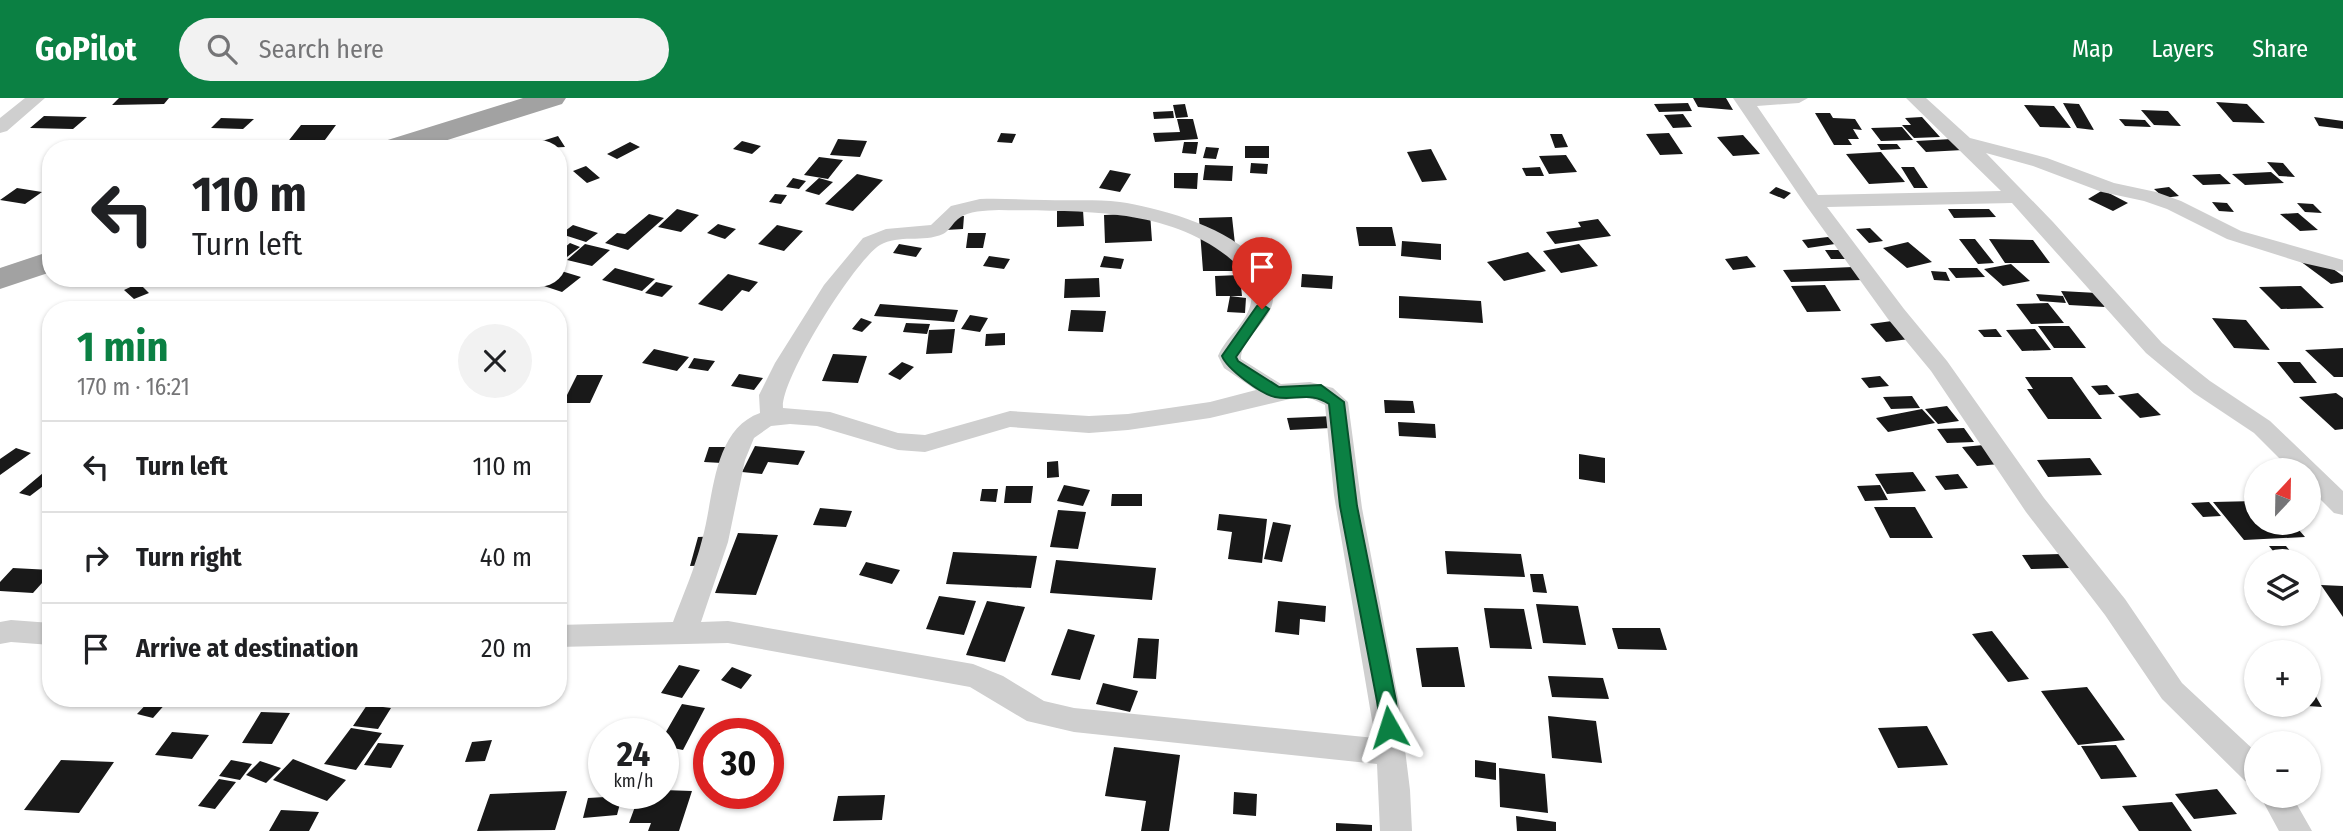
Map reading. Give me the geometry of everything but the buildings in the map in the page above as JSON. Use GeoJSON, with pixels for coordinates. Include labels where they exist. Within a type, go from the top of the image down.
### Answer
{"type":"FeatureCollection","features":[{"type":"Feature","properties":{"kind":"highway"},"geometry":{"type":"LineString","coordinates":[[417,140],[552,98]]}},
{"type":"Feature","properties":{"kind":"highway"},"geometry":{"type":"LineString","coordinates":[[0,279],[42,264]]}},
{"type":"Feature","properties":{"kind":"street"},"geometry":{"type":"LineString","coordinates":[[2,123],[36,98]]}},
{"type":"Feature","properties":{"kind":"street"},"geometry":{"type":"LineString","coordinates":[[1744,100],[1799,98]]}},
{"type":"Feature","properties":{"kind":"street"},"geometry":{"type":"LineString","coordinates":[[1915,98],[1964,142],[2017,197],[2154,348],[2202,387],[2262,427],[2293,458]]}},
{"type":"Feature","properties":{"kind":"street"},"geometry":{"type":"LineString","coordinates":[[1744,100],[1812,200],[1896,314],[1939,366],[2035,505],[2115,607],[2172,691],[2244,760]]}},
{"type":"Feature","properties":{"kind":"street"},"geometry":{"type":"LineString","coordinates":[[1964,142],[2040,162],[2109,188],[2149,196],[2175,205],[2234,235],[2310,259],[2343,266]]}},
{"type":"Feature","properties":{"kind":"street"},"geometry":{"type":"LineString","coordinates":[[1812,200],[1839,202],[2017,197]]}},
{"type":"Feature","properties":{"kind":"street"},"geometry":{"type":"LineString","coordinates":[[772,416],[771,397],[778,377],[818,312],[869,242],[882,236],[938,229],[949,215],[960,209],[989,205],[1118,208],[1187,225],[1222,244],[1250,267],[1262,290],[1262,309],[1229,356],[1232,363],[1276,392]]}},
{"type":"Feature","properties":{"kind":"street"},"geometry":{"type":"LineString","coordinates":[[683,632],[716,540],[730,471],[741,440],[752,425],[772,416],[850,424],[892,440],[916,444],[938,440],[986,423],[1012,419],[1098,424],[1214,410],[1276,392],[1321,391],[1336,402],[1349,506],[1387,701],[1396,799],[1396,831]]}},
{"type":"Feature","properties":{"kind":"street"},"geometry":{"type":"LineString","coordinates":[[2321,485],[2343,506]]}},
{"type":"Feature","properties":{"kind":"street"},"geometry":{"type":"LineString","coordinates":[[0,632],[42,633]]}},
{"type":"Feature","properties":{"kind":"street"},"geometry":{"type":"LineString","coordinates":[[567,636],[728,632],[973,676],[993,684],[1037,712],[1074,720],[1390,752]]}},
{"type":"Feature","properties":{"kind":"street"},"geometry":{"type":"LineString","coordinates":[[2282,808],[2296,831]]}},
{"type":"Feature","properties":{"kind":"route"},"geometry":{"type":"LineString","coordinates":[[1262,309],[1229,356],[1239,369],[1276,392],[1321,391],[1336,402],[1349,506],[1387,701],[1389,727]]}}]}
